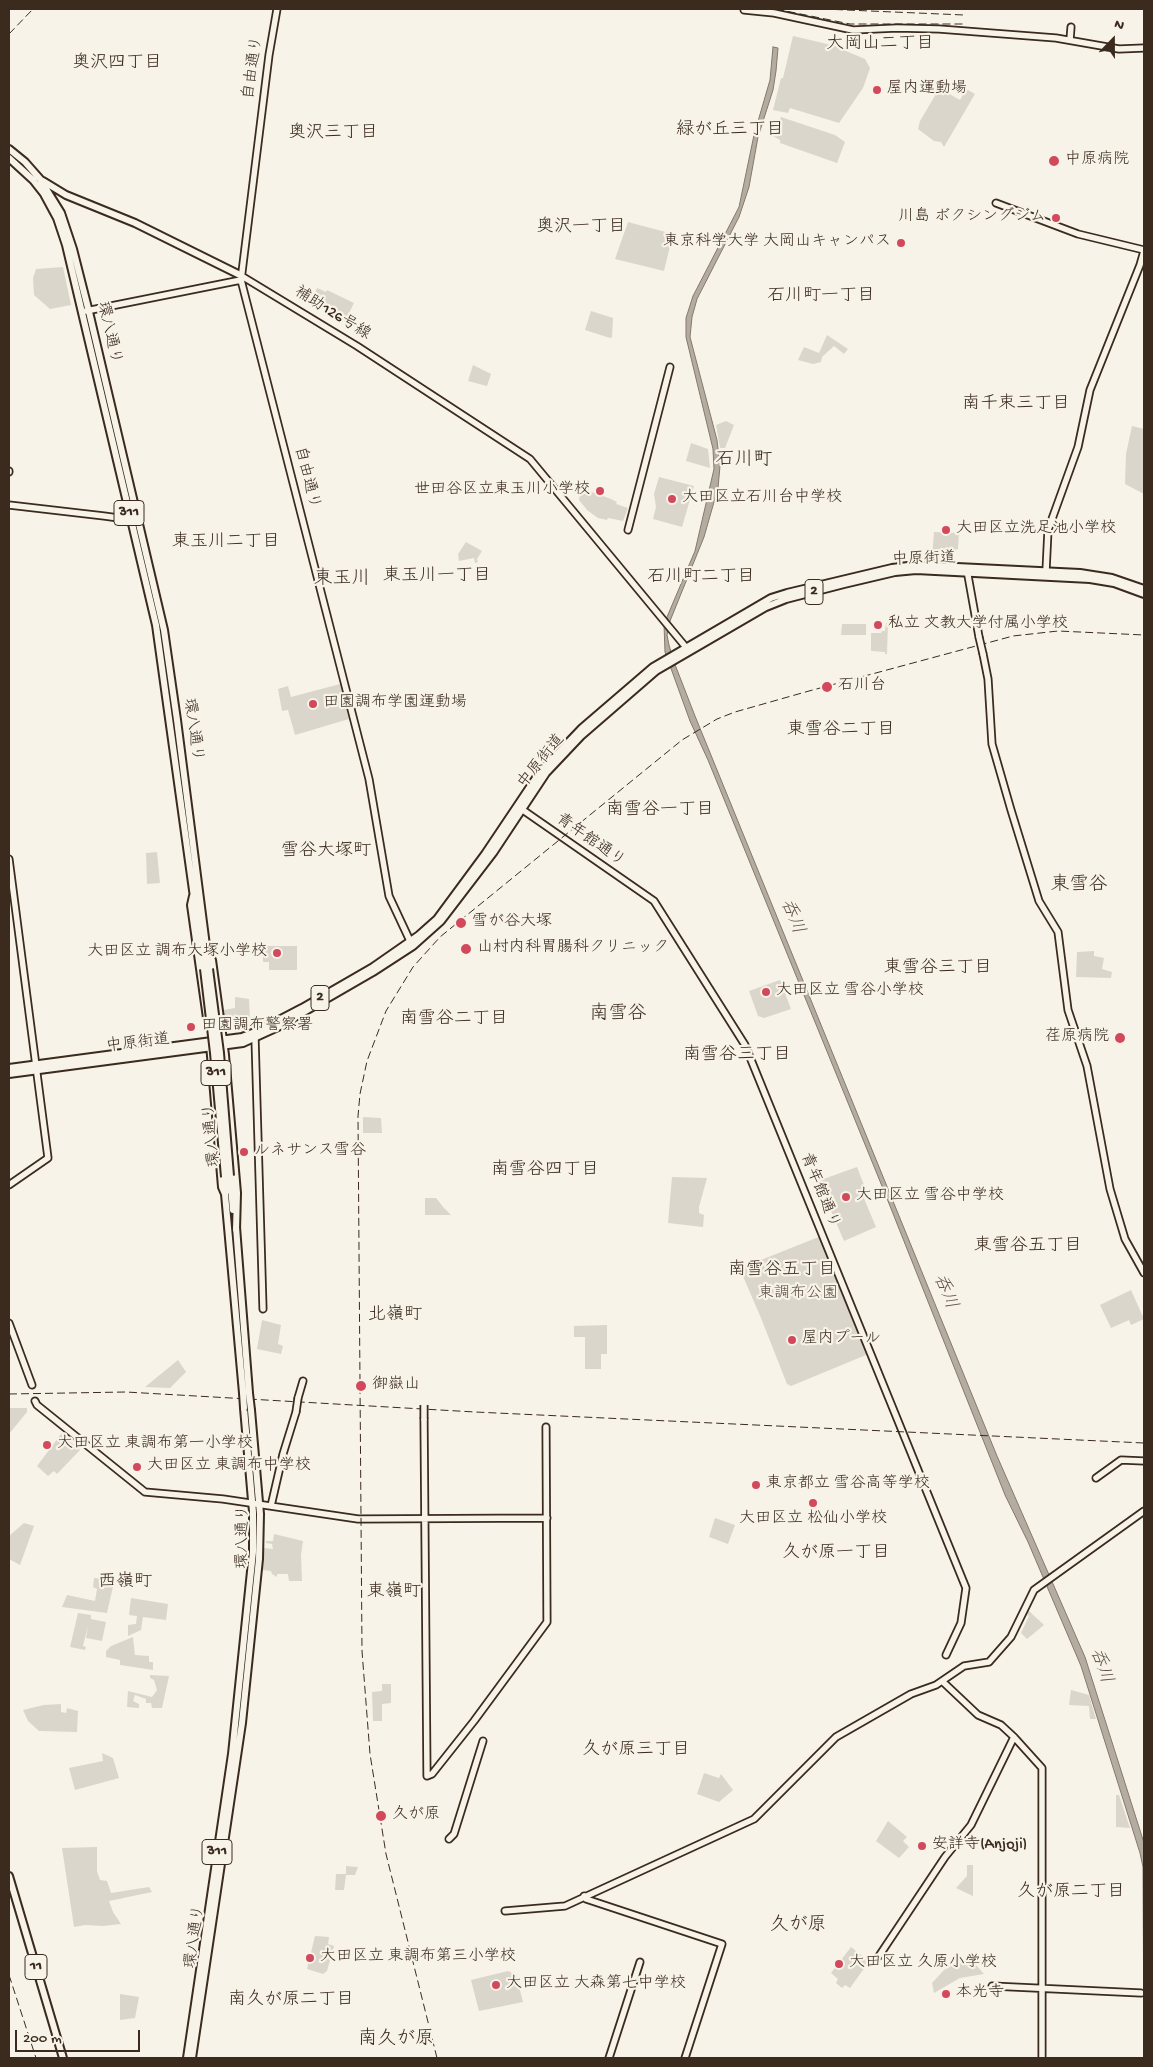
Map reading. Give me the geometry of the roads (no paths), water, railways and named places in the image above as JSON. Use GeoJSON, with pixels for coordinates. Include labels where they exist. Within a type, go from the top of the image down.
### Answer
{"type":"FeatureCollection","features":[{"type":"Feature","properties":{"kind":"main road","name":"環八通り"},"geometry":{"type":"LineString","coordinates":[[9,149],[25,162],[40,179],[52,196],[66,224],[89,311],[164,630],[207,969],[220,1053],[228,1177],[236,1230],[247,1409],[260,1540],[243,1714],[192,2058]]}},
{"type":"Feature","properties":{"kind":"main road","name":"環八通り"},"geometry":{"type":"LineString","coordinates":[[9,158],[33,180],[53,209],[64,238],[156,625],[197,889]]}},
{"type":"Feature","properties":{"kind":"main road","name":"補助126号線"},"geometry":{"type":"LineString","coordinates":[[40,179],[66,195],[134,224],[240,278]]}},
{"type":"Feature","properties":{"kind":"main road","name":"中原街道"},"geometry":{"type":"LineString","coordinates":[[967,570],[1099,580],[1121,585],[1144,594]]}},
{"type":"Feature","properties":{"kind":"main road","name":"中原街道"},"geometry":{"type":"LineString","coordinates":[[9,1074],[36,1068],[224,1044],[255,1038],[301,1014],[443,918],[487,862],[520,808],[546,773],[566,750],[645,680],[687,649],[766,607],[793,597],[905,571],[1046,571],[1100,575],[1144,589]]}},
{"type":"Feature","properties":{"kind":"main road","name":"311"},"geometry":{"type":"LineString","coordinates":[[197,889],[204,898],[224,1044],[237,1193],[236,1230]]}},
{"type":"Feature","properties":{"kind":"main road"},"geometry":{"type":"LineString","coordinates":[[197,889],[191,905],[210,1045],[222,1187],[225,1194]]}},
{"type":"Feature","properties":{"kind":"main road","name":"中原街道"},"geometry":{"type":"LineString","coordinates":[[224,1044],[294,1013],[410,942]]}},
{"type":"Feature","properties":{"kind":"main road"},"geometry":{"type":"LineString","coordinates":[[204,1004],[218,1002]]}},
{"type":"Feature","properties":{"kind":"main road","name":"中原街道"},"geometry":{"type":"LineString","coordinates":[[9,1068],[36,1068]]}},
{"type":"Feature","properties":{"kind":"main road","name":"環八通り"},"geometry":{"type":"LineString","coordinates":[[228,1177],[225,1194],[246,1393]]}},
{"type":"Feature","properties":{"kind":"main road","name":"環八通り"},"geometry":{"type":"LineString","coordinates":[[187,2058],[233,1746],[254,1543],[256,1504]]}},
{"type":"Feature","properties":{"kind":"main road","name":"11"},"geometry":{"type":"LineString","coordinates":[[9,1876],[63,2058]]}},
{"type":"Feature","properties":{"kind":"street","name":"自由通り"},"geometry":{"type":"LineString","coordinates":[[277,9],[270,48],[240,278],[369,779],[389,896],[410,942]]}},
{"type":"Feature","properties":{"kind":"street"},"geometry":{"type":"LineString","coordinates":[[744,10],[774,12],[853,30],[939,29],[1070,40],[1119,49],[1144,48]]}},
{"type":"Feature","properties":{"kind":"street"},"geometry":{"type":"LineString","coordinates":[[1070,40],[1071,27]]}},
{"type":"Feature","properties":{"kind":"street"},"geometry":{"type":"LineString","coordinates":[[996,203],[1078,234],[1144,251],[1090,390],[1078,447],[1048,530],[1046,571]]}},
{"type":"Feature","properties":{"kind":"street"},"geometry":{"type":"LineString","coordinates":[[81,310],[89,311],[240,278]]}},
{"type":"Feature","properties":{"kind":"street","name":"補助126号線"},"geometry":{"type":"LineString","coordinates":[[240,278],[357,346],[532,461],[687,649]]}},
{"type":"Feature","properties":{"kind":"street"},"geometry":{"type":"LineString","coordinates":[[628,530],[670,367]]}},
{"type":"Feature","properties":{"kind":"street"},"geometry":{"type":"LineString","coordinates":[[9,505],[104,516],[139,524]]}},
{"type":"Feature","properties":{"kind":"street"},"geometry":{"type":"LineString","coordinates":[[967,570],[988,679],[992,744],[1039,901],[1058,932],[1068,1010],[1087,1066],[1110,1189],[1126,1239],[1144,1273]]}},
{"type":"Feature","properties":{"kind":"street","name":"青年館通り"},"geometry":{"type":"LineString","coordinates":[[520,808],[654,902],[745,1045],[966,1588],[961,1623],[946,1655]]}},
{"type":"Feature","properties":{"kind":"street"},"geometry":{"type":"LineString","coordinates":[[9,860],[48,1158],[9,1186]]}},
{"type":"Feature","properties":{"kind":"street"},"geometry":{"type":"LineString","coordinates":[[255,1038],[263,1309]]}},
{"type":"Feature","properties":{"kind":"street"},"geometry":{"type":"LineString","coordinates":[[9,1323],[32,1385]]}},
{"type":"Feature","properties":{"kind":"street"},"geometry":{"type":"LineString","coordinates":[[271,1506],[303,1381]]}},
{"type":"Feature","properties":{"kind":"street"},"geometry":{"type":"LineString","coordinates":[[35,1401],[37,1405],[145,1492],[256,1504],[358,1519],[547,1518]]}},
{"type":"Feature","properties":{"kind":"street"},"geometry":{"type":"LineString","coordinates":[[424,1405],[427,1776],[432,1774],[474,1721],[547,1622],[546,1427]]}},
{"type":"Feature","properties":{"kind":"street"},"geometry":{"type":"LineString","coordinates":[[1096,1478],[1121,1460],[1144,1461]]}},
{"type":"Feature","properties":{"kind":"street"},"geometry":{"type":"LineString","coordinates":[[504,1911],[565,1906],[754,1819],[836,1737],[911,1694],[934,1686],[964,1666],[989,1662],[1011,1637],[1034,1590],[1144,1511]]}},
{"type":"Feature","properties":{"kind":"street"},"geometry":{"type":"LineString","coordinates":[[942,1681],[978,1715],[1001,1726],[1014,1737],[1042,1768],[1042,2058]]}},
{"type":"Feature","properties":{"kind":"street"},"geometry":{"type":"LineString","coordinates":[[879,1956],[945,1857],[971,1825],[1014,1737]]}},
{"type":"Feature","properties":{"kind":"street"},"geometry":{"type":"LineString","coordinates":[[449,1839],[454,1834],[483,1741]]}},
{"type":"Feature","properties":{"kind":"street"},"geometry":{"type":"LineString","coordinates":[[584,1896],[586,1900],[722,1944],[685,2058]]}},
{"type":"Feature","properties":{"kind":"street"},"geometry":{"type":"LineString","coordinates":[[609,2058],[640,1962]]}},
{"type":"Feature","properties":{"kind":"street"},"geometry":{"type":"LineString","coordinates":[[992,1986],[1143,1993]]}},
{"type":"Feature","properties":{"kind":"railway"},"geometry":{"type":"LineString","coordinates":[[9,34],[33,9]]}},
{"type":"Feature","properties":{"kind":"railway"},"geometry":{"type":"LineString","coordinates":[[776,9],[850,24],[963,24]]}},
{"type":"Feature","properties":{"kind":"railway"},"geometry":{"type":"LineString","coordinates":[[823,9],[964,15]]}},
{"type":"Feature","properties":{"kind":"railway"},"geometry":{"type":"LineString","coordinates":[[437,2058],[386,1854],[370,1754],[362,1651],[358,1116],[360,1094],[367,1061],[386,1011],[413,967],[440,937],[682,740],[717,719],[809,691],[1013,636],[1058,631],[1144,635]]}},
{"type":"Feature","properties":{"kind":"railway"},"geometry":{"type":"LineString","coordinates":[[9,1394],[126,1392],[475,1412],[1144,1443]]}},
{"type":"Feature","properties":{"kind":"railway"},"geometry":{"type":"LineString","coordinates":[[9,1975],[36,2058]]}},
{"type":"Feature","properties":{"kind":"place","name":"屋内運動場"},"geometry":{"type":"Point","coordinates":[877,90]}},
{"type":"Feature","properties":{"kind":"place","name":"中原病院"},"geometry":{"type":"Point","coordinates":[1054,161]}},
{"type":"Feature","properties":{"kind":"place","name":"川島 ボクシングジム"},"geometry":{"type":"Point","coordinates":[1056,218]}},
{"type":"Feature","properties":{"kind":"place","name":"東京科学大学 大岡山キャンパス"},"geometry":{"type":"Point","coordinates":[901,243]}},
{"type":"Feature","properties":{"kind":"place","name":"世田谷区立東玉川小学校"},"geometry":{"type":"Point","coordinates":[600,491]}},
{"type":"Feature","properties":{"kind":"place","name":"大田区立石川台中学校"},"geometry":{"type":"Point","coordinates":[672,499]}},
{"type":"Feature","properties":{"kind":"place","name":"大田区立洗足池小学校"},"geometry":{"type":"Point","coordinates":[946,530]}},
{"type":"Feature","properties":{"kind":"place","name":"私立 文教大学付属小学校"},"geometry":{"type":"Point","coordinates":[878,625]}},
{"type":"Feature","properties":{"kind":"place","name":"石川台"},"geometry":{"type":"Point","coordinates":[827,687]}},
{"type":"Feature","properties":{"kind":"place","name":"田園調布学園運動場"},"geometry":{"type":"Point","coordinates":[313,704]}},
{"type":"Feature","properties":{"kind":"place","name":"雪が谷大塚"},"geometry":{"type":"Point","coordinates":[461,923]}},
{"type":"Feature","properties":{"kind":"place","name":"山村内科胃腸科クリニック"},"geometry":{"type":"Point","coordinates":[466,949]}},
{"type":"Feature","properties":{"kind":"place","name":"大田区立 調布大塚小学校"},"geometry":{"type":"Point","coordinates":[277,953]}},
{"type":"Feature","properties":{"kind":"place","name":"大田区立 雪谷小学校"},"geometry":{"type":"Point","coordinates":[766,992]}},
{"type":"Feature","properties":{"kind":"place","name":"田園調布警察署"},"geometry":{"type":"Point","coordinates":[191,1027]}},
{"type":"Feature","properties":{"kind":"place","name":"荏原病院"},"geometry":{"type":"Point","coordinates":[1120,1038]}},
{"type":"Feature","properties":{"kind":"place","name":"ルネサンス雪谷"},"geometry":{"type":"Point","coordinates":[244,1152]}},
{"type":"Feature","properties":{"kind":"place","name":"大田区立 雪谷中学校"},"geometry":{"type":"Point","coordinates":[846,1197]}},
{"type":"Feature","properties":{"kind":"place","name":"屋内プール"},"geometry":{"type":"Point","coordinates":[792,1340]}},
{"type":"Feature","properties":{"kind":"place","name":"御嶽山"},"geometry":{"type":"Point","coordinates":[361,1386]}},
{"type":"Feature","properties":{"kind":"place","name":"大田区立 東調布第一小学校"},"geometry":{"type":"Point","coordinates":[47,1445]}},
{"type":"Feature","properties":{"kind":"place","name":"大田区立 東調布中学校"},"geometry":{"type":"Point","coordinates":[137,1467]}},
{"type":"Feature","properties":{"kind":"place","name":"東京都立 雪谷高等学校"},"geometry":{"type":"Point","coordinates":[756,1485]}},
{"type":"Feature","properties":{"kind":"place","name":"大田区立 松仙小学校"},"geometry":{"type":"Point","coordinates":[813,1503]}},
{"type":"Feature","properties":{"kind":"place","name":"久が原"},"geometry":{"type":"Point","coordinates":[381,1816]}},
{"type":"Feature","properties":{"kind":"place","name":"安詳寺(Anjoji)"},"geometry":{"type":"Point","coordinates":[922,1846]}},
{"type":"Feature","properties":{"kind":"place","name":"大田区立 東調布第三小学校"},"geometry":{"type":"Point","coordinates":[310,1958]}},
{"type":"Feature","properties":{"kind":"place","name":"大田区立 久原小学校"},"geometry":{"type":"Point","coordinates":[839,1964]}},
{"type":"Feature","properties":{"kind":"place","name":"大田区立 大森第七中学校"},"geometry":{"type":"Point","coordinates":[496,1985]}},
{"type":"Feature","properties":{"kind":"place","name":"本光寺"},"geometry":{"type":"Point","coordinates":[946,1994]}},
{"type":"Feature","properties":{"kind":"district","name":"大岡山二丁目"},"geometry":{"type":"Point","coordinates":[880,45]}},
{"type":"Feature","properties":{"kind":"district","name":"奥沢四丁目"},"geometry":{"type":"Point","coordinates":[117,64]}},
{"type":"Feature","properties":{"kind":"district","name":"緑が丘三丁目"},"geometry":{"type":"Point","coordinates":[730,131]}},
{"type":"Feature","properties":{"kind":"district","name":"奥沢三丁目"},"geometry":{"type":"Point","coordinates":[333,134]}},
{"type":"Feature","properties":{"kind":"district","name":"奥沢一丁目"},"geometry":{"type":"Point","coordinates":[581,228]}},
{"type":"Feature","properties":{"kind":"district","name":"石川町一丁目"},"geometry":{"type":"Point","coordinates":[821,297]}},
{"type":"Feature","properties":{"kind":"district","name":"南千束三丁目"},"geometry":{"type":"Point","coordinates":[1016,405]}},
{"type":"Feature","properties":{"kind":"district","name":"石川町"},"geometry":{"type":"Point","coordinates":[744,461]}},
{"type":"Feature","properties":{"kind":"district","name":"東玉川二丁目"},"geometry":{"type":"Point","coordinates":[226,543]}},
{"type":"Feature","properties":{"kind":"district","name":"東玉川一丁目"},"geometry":{"type":"Point","coordinates":[437,577]}},
{"type":"Feature","properties":{"kind":"district","name":"石川町二丁目"},"geometry":{"type":"Point","coordinates":[701,578]}},
{"type":"Feature","properties":{"kind":"district","name":"東玉川"},"geometry":{"type":"Point","coordinates":[342,580]}},
{"type":"Feature","properties":{"kind":"district","name":"東雪谷二丁目"},"geometry":{"type":"Point","coordinates":[841,731]}},
{"type":"Feature","properties":{"kind":"district","name":"南雪谷一丁目"},"geometry":{"type":"Point","coordinates":[660,811]}},
{"type":"Feature","properties":{"kind":"district","name":"雪谷大塚町"},"geometry":{"type":"Point","coordinates":[326,852]}},
{"type":"Feature","properties":{"kind":"district","name":"東雪谷"},"geometry":{"type":"Point","coordinates":[1079,886]}},
{"type":"Feature","properties":{"kind":"district","name":"東雪谷三丁目"},"geometry":{"type":"Point","coordinates":[938,969]}},
{"type":"Feature","properties":{"kind":"district","name":"南雪谷"},"geometry":{"type":"Point","coordinates":[618,1015]}},
{"type":"Feature","properties":{"kind":"district","name":"南雪谷二丁目"},"geometry":{"type":"Point","coordinates":[454,1020]}},
{"type":"Feature","properties":{"kind":"district","name":"南雪谷三丁目"},"geometry":{"type":"Point","coordinates":[737,1056]}},
{"type":"Feature","properties":{"kind":"district","name":"南雪谷四丁目"},"geometry":{"type":"Point","coordinates":[545,1171]}},
{"type":"Feature","properties":{"kind":"district","name":"東雪谷五丁目"},"geometry":{"type":"Point","coordinates":[1028,1247]}},
{"type":"Feature","properties":{"kind":"district","name":"南雪谷五丁目"},"geometry":{"type":"Point","coordinates":[782,1271]}},
{"type":"Feature","properties":{"kind":"district","name":"北嶺町"},"geometry":{"type":"Point","coordinates":[395,1316]}},
{"type":"Feature","properties":{"kind":"district","name":"久が原一丁目"},"geometry":{"type":"Point","coordinates":[836,1554]}},
{"type":"Feature","properties":{"kind":"district","name":"西嶺町"},"geometry":{"type":"Point","coordinates":[125,1583]}},
{"type":"Feature","properties":{"kind":"district","name":"東嶺町"},"geometry":{"type":"Point","coordinates":[394,1593]}},
{"type":"Feature","properties":{"kind":"district","name":"久が原三丁目"},"geometry":{"type":"Point","coordinates":[636,1751]}},
{"type":"Feature","properties":{"kind":"district","name":"久が原二丁目"},"geometry":{"type":"Point","coordinates":[1071,1893]}},
{"type":"Feature","properties":{"kind":"district","name":"久が原"},"geometry":{"type":"Point","coordinates":[798,1926]}},
{"type":"Feature","properties":{"kind":"district","name":"南久が原二丁目"},"geometry":{"type":"Point","coordinates":[291,2001]}},
{"type":"Feature","properties":{"kind":"district","name":"南久が原"},"geometry":{"type":"Point","coordinates":[396,2040]}},
{"type":"Feature","properties":{"kind":"water label","name":"呑川"},"geometry":{"type":"Point","coordinates":[791,917]}},
{"type":"Feature","properties":{"kind":"water label","name":"呑川"},"geometry":{"type":"Point","coordinates":[944,1292]}},
{"type":"Feature","properties":{"kind":"water label","name":"呑川"},"geometry":{"type":"Point","coordinates":[1100,1666]}},
{"type":"Feature","properties":{"kind":"park label","name":"東調布公園"},"geometry":{"type":"Point","coordinates":[798,1295]}}]}
